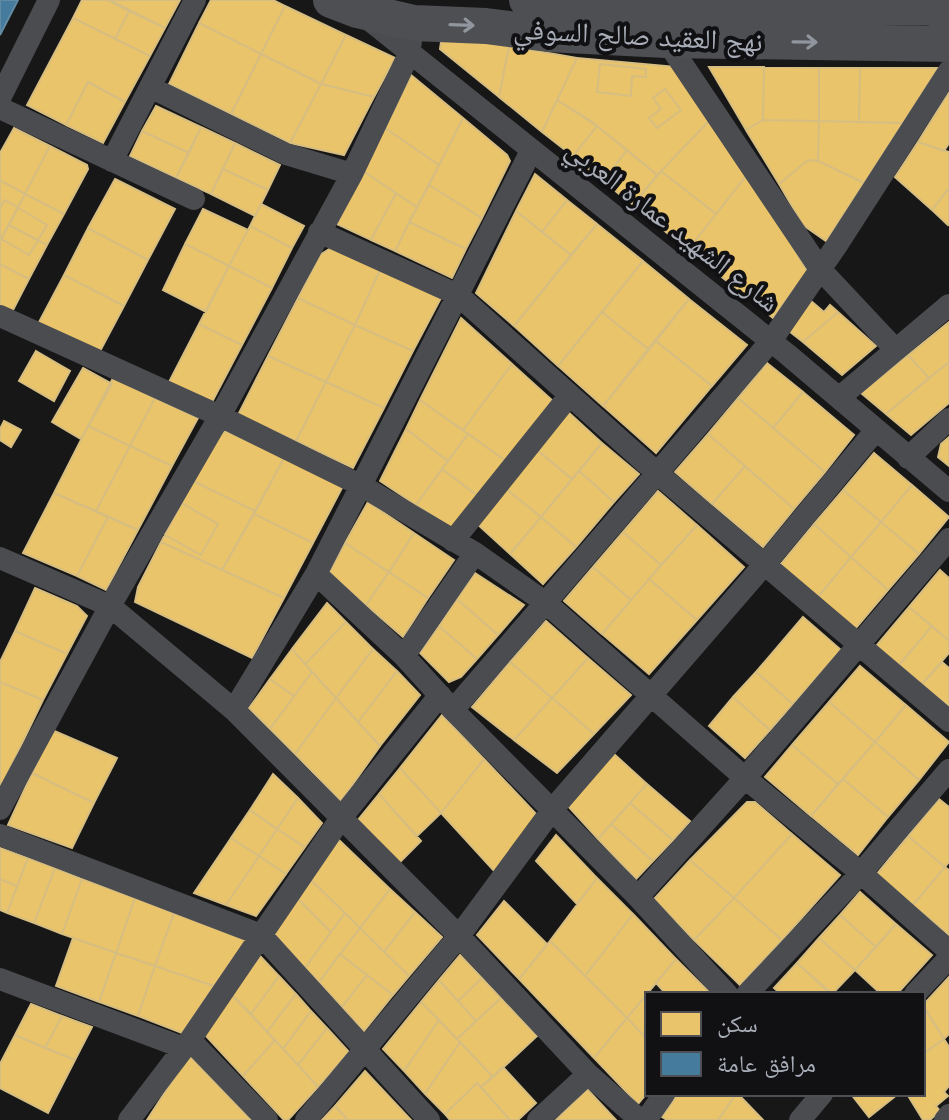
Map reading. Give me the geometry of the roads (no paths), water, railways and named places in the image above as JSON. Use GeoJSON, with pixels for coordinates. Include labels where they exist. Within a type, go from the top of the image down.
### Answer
{"type":"FeatureCollection","features":[{"type":"Feature","properties":{"kind":"main road","name":"نهج العقيد صالح السوفي"},"geometry":{"type":"LineString","coordinates":[[527,0],[745,9],[882,4],[935,6]]}},
{"type":"Feature","properties":{"kind":"main road","name":"نهج العقيد صالح السوفي"},"geometry":{"type":"LineString","coordinates":[[347,3],[409,26],[486,26],[548,34],[666,40],[949,44]]}},
{"type":"Feature","properties":{"kind":"street"},"geometry":{"type":"LineString","coordinates":[[0,98],[49,0]]}},
{"type":"Feature","properties":{"kind":"street"},"geometry":{"type":"LineString","coordinates":[[112,161],[195,0]]}},
{"type":"Feature","properties":{"kind":"street"},"geometry":{"type":"LineString","coordinates":[[0,809],[352,174],[409,26]]}},
{"type":"Feature","properties":{"kind":"street","name":"شارع الشهيد عمارة العربي"},"geometry":{"type":"LineString","coordinates":[[409,26],[531,151],[840,397],[949,491]]}},
{"type":"Feature","properties":{"kind":"street"},"geometry":{"type":"LineString","coordinates":[[666,40],[820,269],[896,350]]}},
{"type":"Feature","properties":{"kind":"street"},"geometry":{"type":"LineString","coordinates":[[129,1120],[187,1044],[341,818],[447,702],[546,603],[771,341],[949,71]]}},
{"type":"Feature","properties":{"kind":"street"},"geometry":{"type":"LineString","coordinates":[[152,88],[286,154],[352,174]]}},
{"type":"Feature","properties":{"kind":"street"},"geometry":{"type":"LineString","coordinates":[[0,108],[194,199]]}},
{"type":"Feature","properties":{"kind":"street"},"geometry":{"type":"LineString","coordinates":[[234,710],[316,574],[531,151]]}},
{"type":"Feature","properties":{"kind":"street"},"geometry":{"type":"LineString","coordinates":[[319,232],[458,295],[657,473],[949,721]]}},
{"type":"Feature","properties":{"kind":"street"},"geometry":{"type":"LineString","coordinates":[[840,397],[949,305]]}},
{"type":"Feature","properties":{"kind":"street"},"geometry":{"type":"LineString","coordinates":[[0,316],[220,416],[362,486],[475,553],[546,603],[949,951]]}},
{"type":"Feature","properties":{"kind":"street"},"geometry":{"type":"LineString","coordinates":[[453,541],[569,396]]}},
{"type":"Feature","properties":{"kind":"street"},"geometry":{"type":"LineString","coordinates":[[908,458],[949,419]]}},
{"type":"Feature","properties":{"kind":"street"},"geometry":{"type":"LineString","coordinates":[[306,1120],[459,936],[552,810],[876,430]]}},
{"type":"Feature","properties":{"kind":"street"},"geometry":{"type":"LineString","coordinates":[[638,897],[860,646],[949,539]]}},
{"type":"Feature","properties":{"kind":"street"},"geometry":{"type":"LineString","coordinates":[[404,656],[475,553]]}},
{"type":"Feature","properties":{"kind":"street"},"geometry":{"type":"LineString","coordinates":[[0,558],[110,606],[234,710],[459,936],[588,1074],[640,1120]]}},
{"type":"Feature","properties":{"kind":"street"},"geometry":{"type":"LineString","coordinates":[[316,574],[404,656],[638,897],[725,992]]}},
{"type":"Feature","properties":{"kind":"street"},"geometry":{"type":"LineString","coordinates":[[749,992],[861,873],[949,770]]}},
{"type":"Feature","properties":{"kind":"street"},"geometry":{"type":"LineString","coordinates":[[0,835],[261,935],[429,1120]]}},
{"type":"Feature","properties":{"kind":"street"},"geometry":{"type":"LineString","coordinates":[[917,992],[949,958]]}},
{"type":"Feature","properties":{"kind":"street"},"geometry":{"type":"LineString","coordinates":[[0,979],[187,1044],[267,1120]]}},
{"type":"Feature","properties":{"kind":"street"},"geometry":{"type":"LineString","coordinates":[[538,1120],[588,1074]]}},
{"type":"Feature","properties":{"kind":"street"},"geometry":{"type":"LineString","coordinates":[[646,1120],[663,1096]]}},
{"type":"Feature","properties":{"kind":"street"},"geometry":{"type":"LineString","coordinates":[[800,1120],[820,1096]]}},
{"type":"Feature","properties":{"kind":"street"},"geometry":{"type":"LineString","coordinates":[[945,1120],[949,1115]]}}]}
